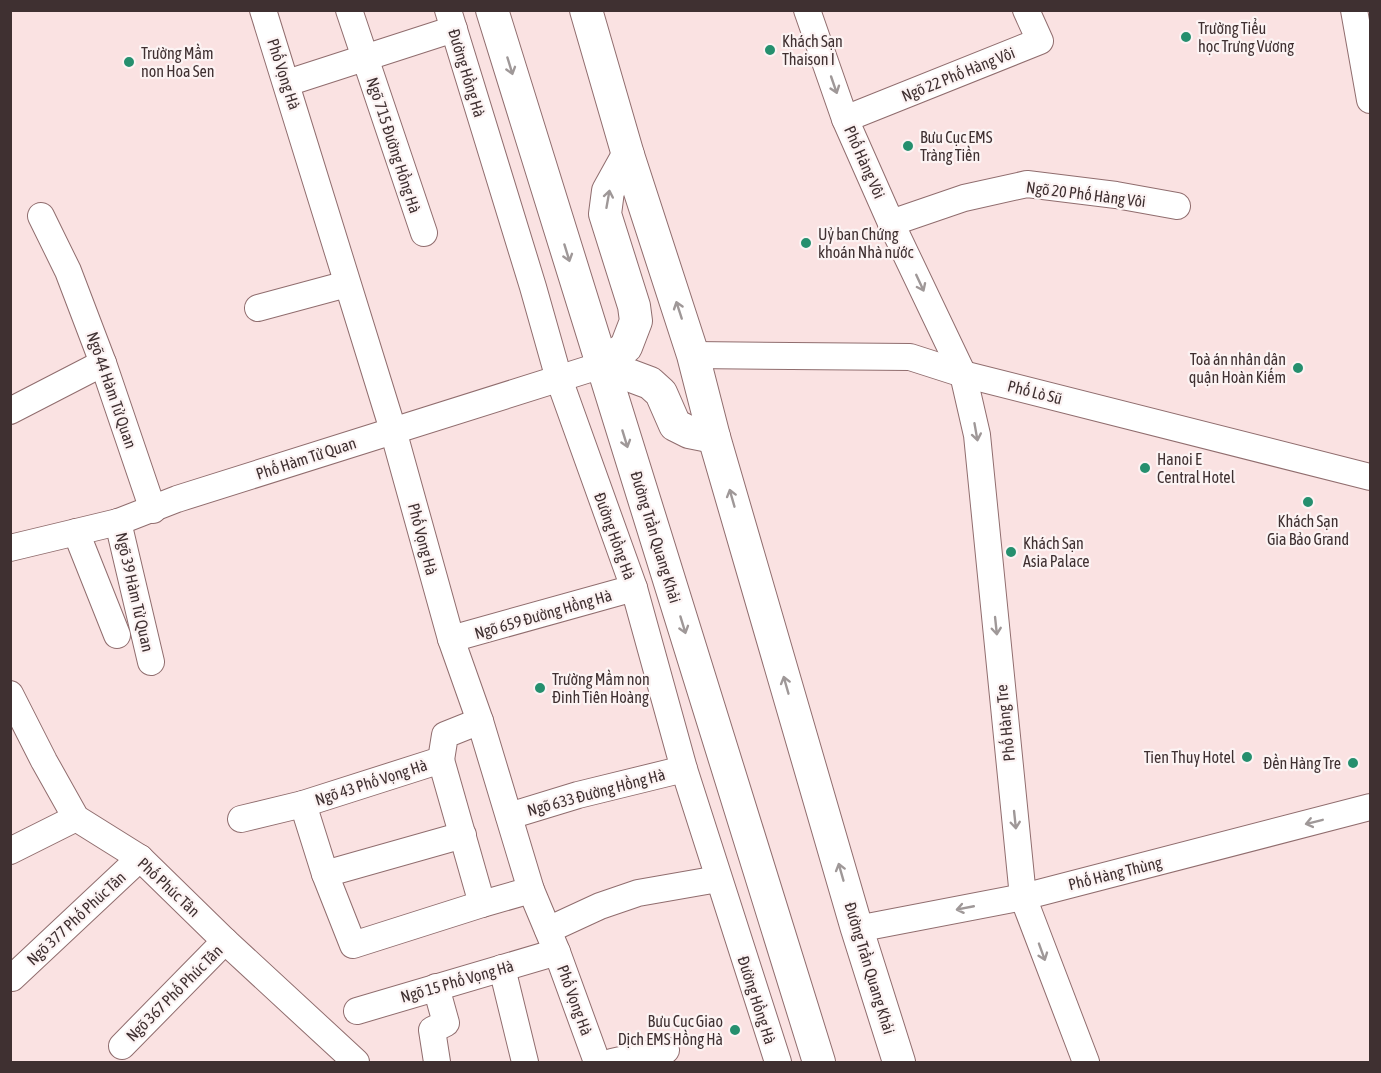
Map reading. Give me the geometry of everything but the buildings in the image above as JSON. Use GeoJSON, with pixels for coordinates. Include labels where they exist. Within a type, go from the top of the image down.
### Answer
{"type":"FeatureCollection","features":[{"type":"Feature","properties":{"kind":"main road","name":"Đường Trần Quang Khải"},"geometry":{"type":"LineString","coordinates":[[492,10],[819,1062]]}},
{"type":"Feature","properties":{"kind":"main road","name":"Đường Trần Quang Khải"},"geometry":{"type":"LineString","coordinates":[[586,10],[628,155],[693,355],[714,437],[857,929],[899,1062]]}},
{"type":"Feature","properties":{"kind":"main road"},"geometry":{"type":"LineString","coordinates":[[602,365],[626,347],[636,321],[634,306],[605,214],[608,191],[628,155]]}},
{"type":"Feature","properties":{"kind":"main road"},"geometry":{"type":"LineString","coordinates":[[602,365],[650,382],[661,393],[675,425],[689,432],[714,437]]}},
{"type":"Feature","properties":{"kind":"street","name":"Phố Vọng Hà"},"geometry":{"type":"LineString","coordinates":[[263,10],[393,430],[451,639],[480,721],[531,890],[597,1062]]}},
{"type":"Feature","properties":{"kind":"street","name":"Ngõ 715 Đường Hồng Hà"},"geometry":{"type":"LineString","coordinates":[[349,10],[424,233]]}},
{"type":"Feature","properties":{"kind":"street","name":"Phố Hàng Vôi"},"geometry":{"type":"LineString","coordinates":[[807,10],[845,119],[963,375]]}},
{"type":"Feature","properties":{"kind":"street","name":"Ngõ 22 Phố Hàng Vôi"},"geometry":{"type":"LineString","coordinates":[[845,119],[1040,41],[1026,10]]}},
{"type":"Feature","properties":{"kind":"street"},"geometry":{"type":"LineString","coordinates":[[1354,10],[1371,100]]}},
{"type":"Feature","properties":{"kind":"street","name":"Ngõ 715 Đường Hồng Hà"},"geometry":{"type":"LineString","coordinates":[[286,83],[365,58],[451,20]]}},
{"type":"Feature","properties":{"kind":"street","name":"Đường Hồng Hà"},"geometry":{"type":"LineString","coordinates":[[451,20],[559,379],[634,588],[684,769],[778,1062]]}},
{"type":"Feature","properties":{"kind":"street","name":"Ngõ 20 Phố Hàng Vôi"},"geometry":{"type":"LineString","coordinates":[[891,223],[964,198],[1027,184],[1116,195],[1177,206]]}},
{"type":"Feature","properties":{"kind":"street","name":"Ngõ 44 Hàm Tử Quan"},"geometry":{"type":"LineString","coordinates":[[41,216],[68,271],[103,363],[153,510]]}},
{"type":"Feature","properties":{"kind":"street"},"geometry":{"type":"LineString","coordinates":[[258,308],[347,284]]}},
{"type":"Feature","properties":{"kind":"street","name":"Phố Lò Sũ"},"geometry":{"type":"LineString","coordinates":[[693,355],[910,357],[963,375],[1371,477]]}},
{"type":"Feature","properties":{"kind":"street"},"geometry":{"type":"LineString","coordinates":[[10,411],[103,363]]}},
{"type":"Feature","properties":{"kind":"street","name":"Phố Hàm Tử Quan"},"geometry":{"type":"LineString","coordinates":[[10,548],[118,522],[177,499],[602,365]]}},
{"type":"Feature","properties":{"kind":"street","name":"Phố Hàng Tre"},"geometry":{"type":"LineString","coordinates":[[963,375],[977,435],[1023,897],[1086,1062]]}},
{"type":"Feature","properties":{"kind":"street","name":"Ngõ 39 Hàm Tử Quan"},"geometry":{"type":"LineString","coordinates":[[118,522],[152,662]]}},
{"type":"Feature","properties":{"kind":"street"},"geometry":{"type":"LineString","coordinates":[[76,532],[117,635]]}},
{"type":"Feature","properties":{"kind":"street","name":"Ngõ 659 Đường Hồng Hà"},"geometry":{"type":"LineString","coordinates":[[451,639],[634,588]]}},
{"type":"Feature","properties":{"kind":"street","name":"Phố Phúc Tân"},"geometry":{"type":"LineString","coordinates":[[10,694],[76,818],[140,858],[225,941],[356,1062]]}},
{"type":"Feature","properties":{"kind":"street","name":"Ngõ 43 Phố Vọng Hà"},"geometry":{"type":"LineString","coordinates":[[241,819],[303,804],[441,760],[445,735],[480,721]]}},
{"type":"Feature","properties":{"kind":"street"},"geometry":{"type":"LineString","coordinates":[[441,760],[482,904]]}},
{"type":"Feature","properties":{"kind":"street","name":"Ngõ 633 Đường Hồng Hà"},"geometry":{"type":"LineString","coordinates":[[509,816],[578,795],[684,769]]}},
{"type":"Feature","properties":{"kind":"street"},"geometry":{"type":"LineString","coordinates":[[303,804],[325,874],[353,945],[531,890]]}},
{"type":"Feature","properties":{"kind":"street","name":"Phố Hàng Thùng"},"geometry":{"type":"LineString","coordinates":[[857,929],[1023,897],[1371,807]]}},
{"type":"Feature","properties":{"kind":"street"},"geometry":{"type":"LineString","coordinates":[[10,851],[76,818]]}},
{"type":"Feature","properties":{"kind":"street"},"geometry":{"type":"LineString","coordinates":[[325,874],[463,835]]}},
{"type":"Feature","properties":{"kind":"street","name":"Ngõ 377 Phố Phúc Tân"},"geometry":{"type":"LineString","coordinates":[[12,978],[140,858]]}},
{"type":"Feature","properties":{"kind":"street","name":"Ngõ 15 Phố Vọng Hà"},"geometry":{"type":"LineString","coordinates":[[357,1011],[502,968],[552,941],[600,906],[638,893],[718,879]]}},
{"type":"Feature","properties":{"kind":"street","name":"Ngõ 367 Phố Phúc Tân"},"geometry":{"type":"LineString","coordinates":[[122,1046],[225,941]]}},
{"type":"Feature","properties":{"kind":"street"},"geometry":{"type":"LineString","coordinates":[[502,968],[525,1062]]}},
{"type":"Feature","properties":{"kind":"street"},"geometry":{"type":"LineString","coordinates":[[436,987],[446,1023],[432,1030],[437,1062]]}},
{"type":"Feature","properties":{"kind":"street"},"geometry":{"type":"LineString","coordinates":[[612,1062],[666,1050]]}},
{"type":"Feature","properties":{"kind":"place","name":"Trường Tiểu học Trưng Vương"},"geometry":{"type":"Point","coordinates":[1186,37]}},
{"type":"Feature","properties":{"kind":"place","name":"Khách Sạn Thaison I"},"geometry":{"type":"Point","coordinates":[770,50]}},
{"type":"Feature","properties":{"kind":"place","name":"Trường Mầm non Hoa Sen"},"geometry":{"type":"Point","coordinates":[129,62]}},
{"type":"Feature","properties":{"kind":"place","name":"Bưu Cục EMS Tràng Tiền"},"geometry":{"type":"Point","coordinates":[908,146]}},
{"type":"Feature","properties":{"kind":"place","name":"Uỷ ban Chứng khoán Nhà nước"},"geometry":{"type":"Point","coordinates":[806,243]}},
{"type":"Feature","properties":{"kind":"place","name":"Toà án nhân dân quận Hoàn Kiếm"},"geometry":{"type":"Point","coordinates":[1298,368]}},
{"type":"Feature","properties":{"kind":"place","name":"Hanoi E Central Hotel"},"geometry":{"type":"Point","coordinates":[1145,468]}},
{"type":"Feature","properties":{"kind":"place","name":"Khách Sạn Gia Bảo Grand"},"geometry":{"type":"Point","coordinates":[1308,502]}},
{"type":"Feature","properties":{"kind":"place","name":"Khách Sạn Asia Palace"},"geometry":{"type":"Point","coordinates":[1011,552]}},
{"type":"Feature","properties":{"kind":"place","name":"Trường Mầm non Đinh Tiên Hoàng"},"geometry":{"type":"Point","coordinates":[540,688]}},
{"type":"Feature","properties":{"kind":"place","name":"Tien Thuy Hotel"},"geometry":{"type":"Point","coordinates":[1247,757]}},
{"type":"Feature","properties":{"kind":"place","name":"Đền Hàng Tre"},"geometry":{"type":"Point","coordinates":[1353,763]}},
{"type":"Feature","properties":{"kind":"place","name":"Bưu Cục Giao Dịch EMS Hồng Hà"},"geometry":{"type":"Point","coordinates":[735,1030]}}]}
